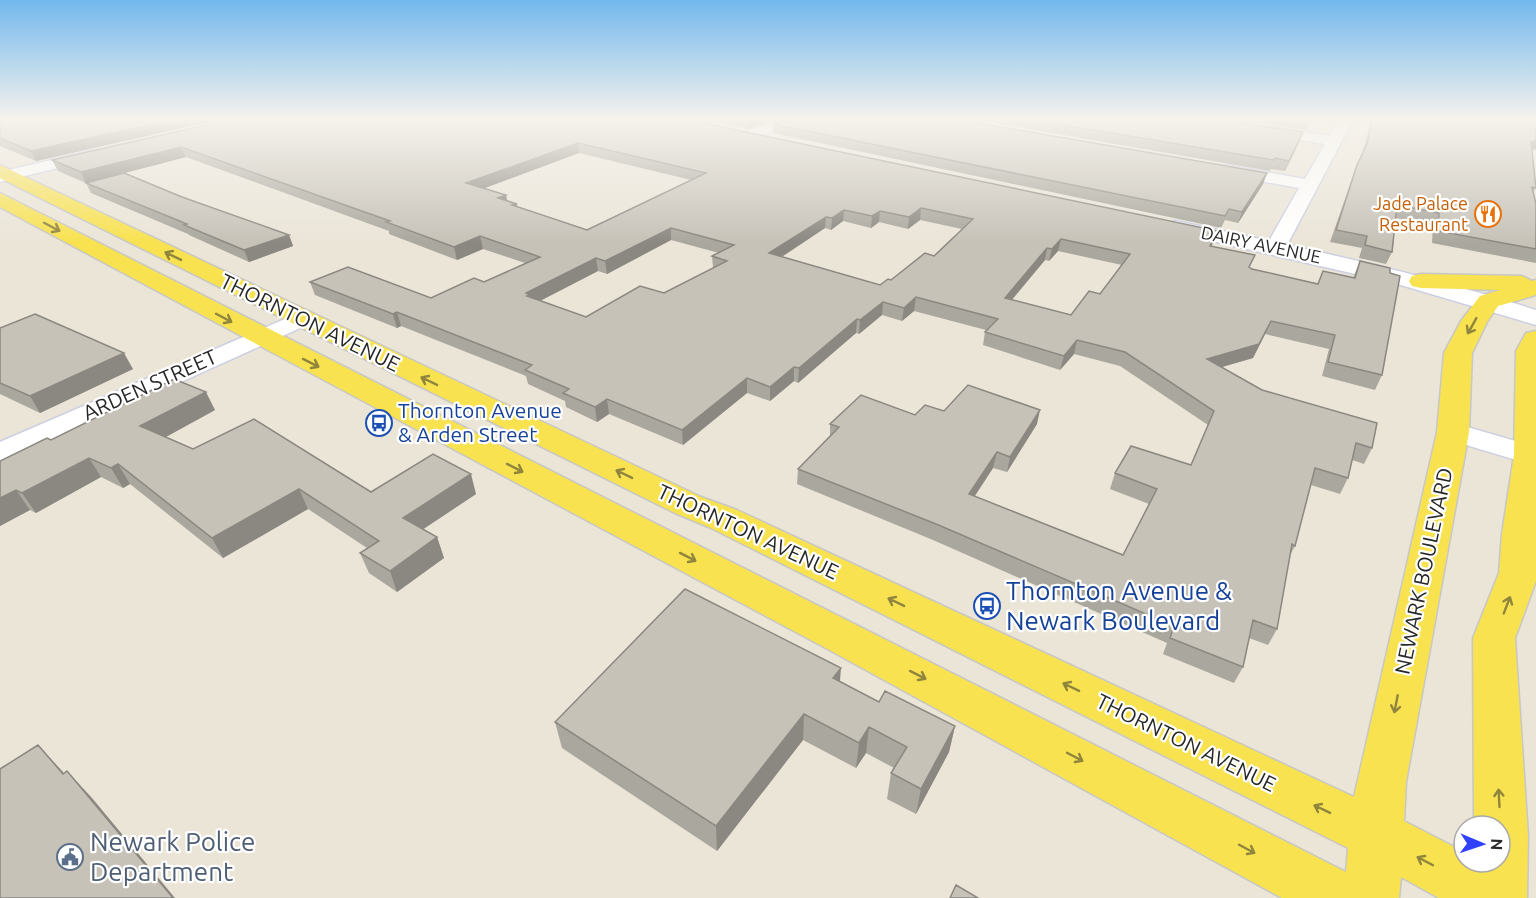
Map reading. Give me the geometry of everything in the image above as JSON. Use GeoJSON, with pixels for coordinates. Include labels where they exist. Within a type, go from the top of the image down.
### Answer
{"type":"FeatureCollection","features":[{"type":"Feature","properties":{"kind":"main road","name":"THORNTON AVENUE"},"geometry":{"type":"LineString","coordinates":[[3,174],[280,328],[1338,898]]}},
{"type":"Feature","properties":{"kind":"main road","name":"THORNTON AVENUE"},"geometry":{"type":"LineString","coordinates":[[0,199],[280,328],[735,524],[1375,834],[1497,898]]}},
{"type":"Feature","properties":{"kind":"main road"},"geometry":{"type":"LineString","coordinates":[[1421,281],[1536,285]]}},
{"type":"Feature","properties":{"kind":"main road"},"geometry":{"type":"LineString","coordinates":[[1489,302],[1536,285]]}},
{"type":"Feature","properties":{"kind":"main road","name":"NEWARK BOULEVARD"},"geometry":{"type":"LineString","coordinates":[[1371,898],[1381,782],[1453,432],[1458,353],[1474,321],[1489,302]]}},
{"type":"Feature","properties":{"kind":"main road"},"geometry":{"type":"LineString","coordinates":[[1497,898],[1501,836],[1494,638],[1519,573],[1521,534],[1533,456],[1530,351],[1536,339]]}},
{"type":"Feature","properties":{"kind":"street"},"geometry":{"type":"LineString","coordinates":[[3,174],[70,160]]}},
{"type":"Feature","properties":{"kind":"street"},"geometry":{"type":"LineString","coordinates":[[1275,248],[1324,160]]}},
{"type":"Feature","properties":{"kind":"street"},"geometry":{"type":"LineString","coordinates":[[1207,167],[1311,185]]}},
{"type":"Feature","properties":{"kind":"street","name":"DAIRY AVENUE"},"geometry":{"type":"LineString","coordinates":[[1159,224],[1421,281],[1536,318]]}},
{"type":"Feature","properties":{"kind":"street","name":"ARDEN STREET"},"geometry":{"type":"LineString","coordinates":[[0,453],[280,328]]}},
{"type":"Feature","properties":{"kind":"street"},"geometry":{"type":"LineString","coordinates":[[1453,432],[1533,456]]}},
{"type":"Feature","properties":{"kind":"building"},"geometry":{"type":"Polygon","coordinates":[[[52,160],[129,160],[81,172],[52,160]]]}},
{"type":"Feature","properties":{"kind":"building"},"geometry":{"type":"Polygon","coordinates":[[[217,160],[531,160],[466,183],[506,195],[498,198],[517,204],[512,205],[587,230],[706,173],[650,160],[879,160],[1218,231],[1210,246],[1255,255],[1249,267],[1252,269],[1318,284],[1323,271],[1355,278],[1360,261],[1390,268],[1390,273],[1400,276],[1382,375],[1328,362],[1335,335],[1271,321],[1259,344],[1207,359],[1262,390],[1377,423],[1372,448],[1356,443],[1348,478],[1315,468],[1295,546],[1292,544],[1277,629],[1253,620],[1243,667],[1170,638],[1174,626],[936,524],[798,469],[839,427],[830,424],[861,395],[915,415],[925,405],[944,411],[968,385],[1040,410],[1010,457],[997,452],[969,494],[1123,555],[1157,489],[1115,473],[1131,446],[1191,465],[1214,411],[1125,352],[1077,340],[1064,356],[985,332],[998,319],[916,297],[904,308],[883,302],[860,320],[857,319],[799,368],[794,367],[770,387],[747,378],[682,430],[607,399],[595,407],[563,393],[569,389],[525,370],[532,365],[397,312],[393,314],[310,282],[348,267],[431,298],[474,278],[484,282],[540,257],[480,236],[454,247],[386,222],[390,221],[217,160]],[[921,208],[909,217],[880,211],[872,216],[844,210],[832,218],[826,217],[769,253],[880,285],[888,279],[891,280],[925,253],[934,256],[973,219],[921,208]],[[671,228],[605,261],[596,258],[526,293],[530,295],[527,296],[586,317],[640,286],[664,293],[727,261],[712,256],[734,245],[671,228]],[[1061,239],[1052,249],[1047,248],[1005,298],[1071,315],[1089,291],[1100,294],[1130,254],[1061,239]]]}},
{"type":"Feature","properties":{"kind":"building"},"geometry":{"type":"Polygon","coordinates":[[[949,160],[1191,160],[1267,173],[1242,212],[1229,209],[1225,216],[949,160]]]}},
{"type":"Feature","properties":{"kind":"building"},"geometry":{"type":"Polygon","coordinates":[[[1359,160],[1533,160],[1536,188],[1532,187],[1536,204],[1536,249],[1438,231],[1439,213],[1397,205],[1392,252],[1365,245],[1367,236],[1336,230],[1359,160]]]}},
{"type":"Feature","properties":{"kind":"building"},"geometry":{"type":"Polygon","coordinates":[[[124,173],[182,197],[289,235],[244,250],[86,183],[124,173]]]}},
{"type":"Feature","properties":{"kind":"building"},"geometry":{"type":"Polygon","coordinates":[[[35,314],[124,353],[30,396],[0,383],[0,328],[35,314]]]}},
{"type":"Feature","properties":{"kind":"building"},"geometry":{"type":"Polygon","coordinates":[[[174,379],[206,392],[140,426],[193,449],[254,419],[371,492],[433,454],[471,474],[403,518],[437,537],[390,571],[360,553],[379,541],[299,489],[212,538],[118,464],[111,468],[89,458],[22,493],[16,490],[0,498],[0,461],[47,438],[51,440],[174,379]]]}},
{"type":"Feature","properties":{"kind":"building"},"geometry":{"type":"Polygon","coordinates":[[[685,589],[841,668],[833,678],[879,702],[885,691],[955,726],[921,789],[891,773],[907,747],[869,727],[859,743],[804,714],[716,826],[555,722],[685,589]]]}},
{"type":"Feature","properties":{"kind":"building","name":"Newark Police Department"},"geometry":{"type":"Polygon","coordinates":[[[38,745],[63,774],[67,771],[173,898],[0,898],[0,769],[38,745]]]}},
{"type":"Feature","properties":{"kind":"building"},"geometry":{"type":"Polygon","coordinates":[[[956,885],[978,898],[950,898],[956,885]]]}},
{"type":"Feature","properties":{"kind":"place","name":"Jade Palace Restaurant"},"geometry":{"type":"Point","coordinates":[1488,214]}},
{"type":"Feature","properties":{"kind":"place","name":"Thornton Avenue & Arden Street"},"geometry":{"type":"Point","coordinates":[379,423]}},
{"type":"Feature","properties":{"kind":"place","name":"Thornton Avenue & Newark Boulevard"},"geometry":{"type":"Point","coordinates":[987,606]}},
{"type":"Feature","properties":{"kind":"place","name":"Newark Police Department"},"geometry":{"type":"Point","coordinates":[70,857]}}]}
